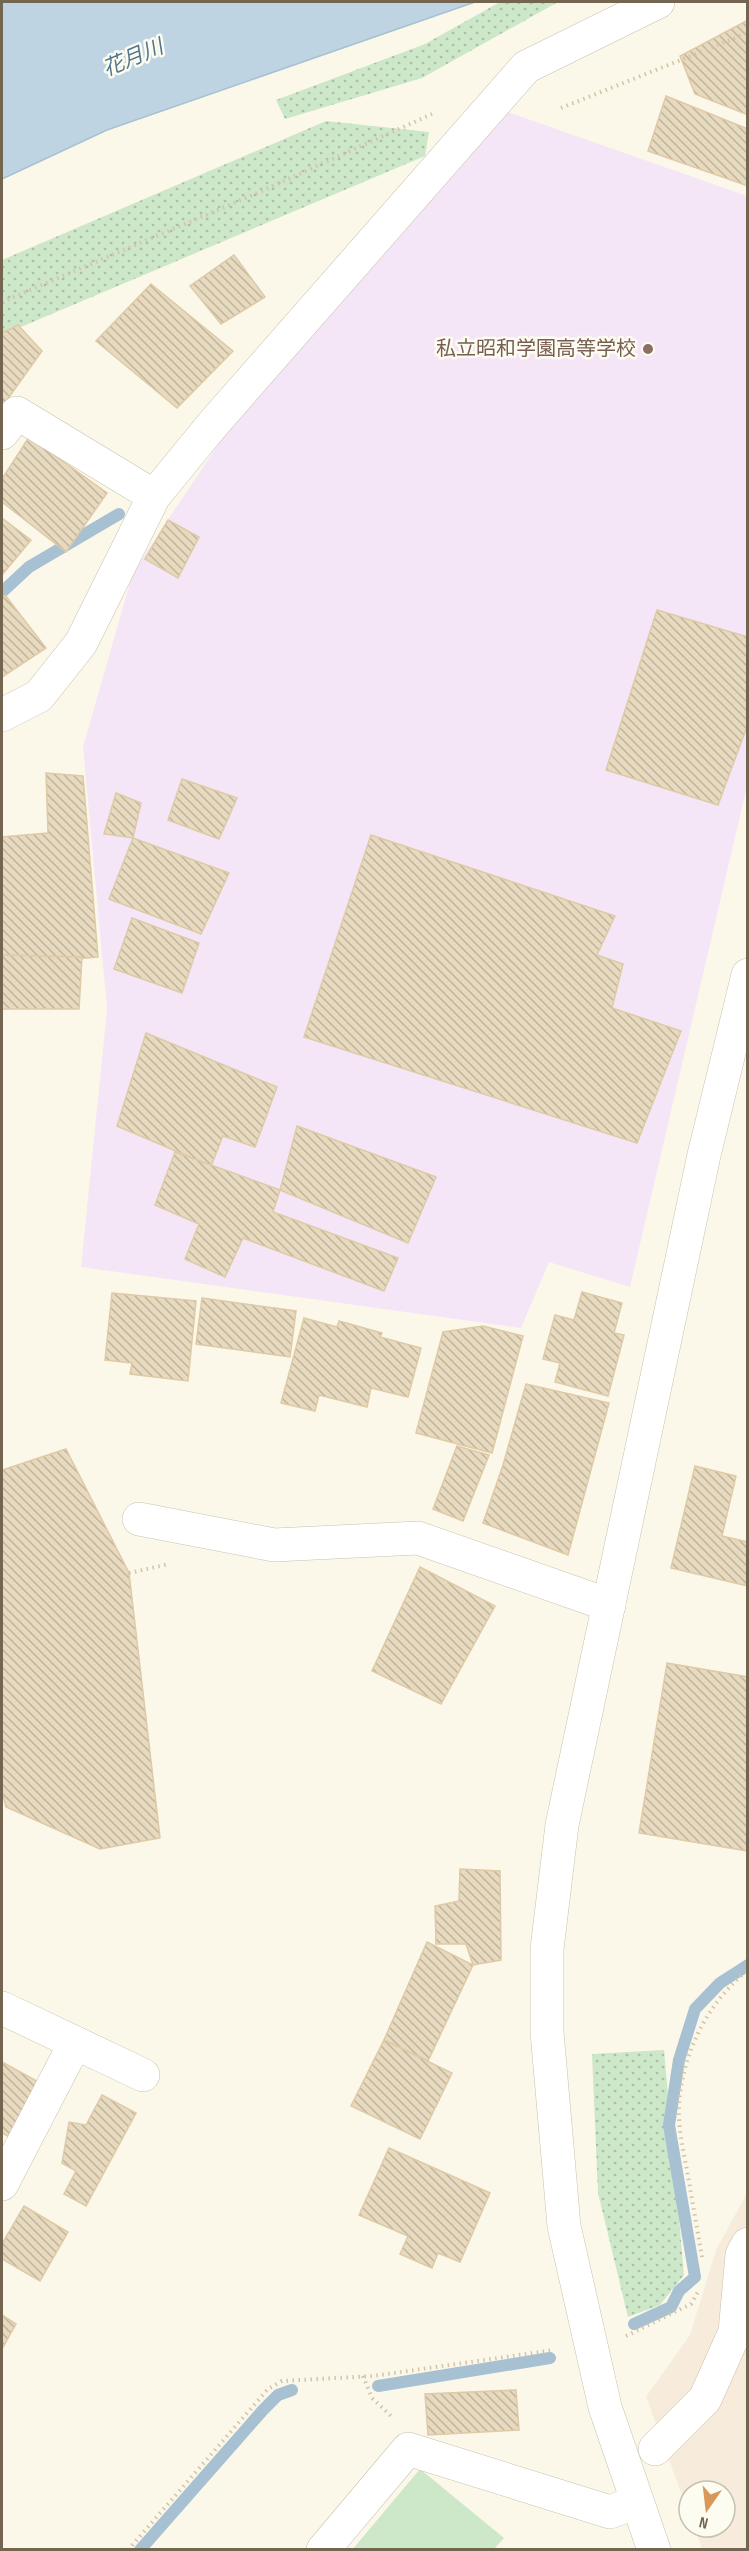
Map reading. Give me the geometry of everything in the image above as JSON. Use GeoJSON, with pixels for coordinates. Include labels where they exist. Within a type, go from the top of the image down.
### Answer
{"type":"FeatureCollection","features":[{"type":"Feature","properties":{"kind":"street"},"geometry":{"type":"LineString","coordinates":[[2,715],[39,696],[81,643],[154,496],[213,424],[526,67],[658,2]]}},
{"type":"Feature","properties":{"kind":"street"},"geometry":{"type":"LineString","coordinates":[[2,434],[17,413],[154,496]]}},
{"type":"Feature","properties":{"kind":"street"},"geometry":{"type":"LineString","coordinates":[[654,2550],[605,2407],[564,2226],[547,2032],[547,1949],[562,1825],[704,1155],[747,975]]}},
{"type":"Feature","properties":{"kind":"street"},"geometry":{"type":"LineString","coordinates":[[139,1519],[274,1545],[418,1538],[609,1605]]}},
{"type":"Feature","properties":{"kind":"street"},"geometry":{"type":"LineString","coordinates":[[2,2008],[143,2075]]}},
{"type":"Feature","properties":{"kind":"street"},"geometry":{"type":"LineString","coordinates":[[2,2184],[75,2043]]}},
{"type":"Feature","properties":{"kind":"street"},"geometry":{"type":"LineString","coordinates":[[655,2449],[705,2399],[735,2332],[742,2255],[747,2244]]}},
{"type":"Feature","properties":{"kind":"street"},"geometry":{"type":"LineString","coordinates":[[322,2550],[408,2449],[610,2512],[636,2502]]}},
{"type":"Feature","properties":{"kind":"path"},"geometry":{"type":"LineString","coordinates":[[561,108],[747,33]]}},
{"type":"Feature","properties":{"kind":"path"},"geometry":{"type":"LineString","coordinates":[[2,302],[244,199],[426,118]]}},
{"type":"Feature","properties":{"kind":"path"},"geometry":{"type":"LineString","coordinates":[[702,2259],[682,2143],[679,2108],[681,2086],[688,2058],[711,2010],[732,1983],[747,1970]]}},
{"type":"Feature","properties":{"kind":"path"},"geometry":{"type":"LineString","coordinates":[[617,2340],[691,2304],[700,2286]]}},
{"type":"Feature","properties":{"kind":"path"},"geometry":{"type":"LineString","coordinates":[[128,2550],[268,2389],[282,2381],[363,2376],[560,2349]]}},
{"type":"Feature","properties":{"kind":"path"},"geometry":{"type":"LineString","coordinates":[[363,2376],[372,2398],[406,2428],[408,2449]]}},
{"type":"Feature","properties":{"kind":"shaded area"},"geometry":{"type":"Polygon","coordinates":[[[485,104],[747,196],[747,786],[630,1287],[549,1262],[521,1328],[81,1267],[107,1009],[83,747],[133,572],[264,376],[485,104]]]}},
{"type":"Feature","properties":{"kind":"shaded area"},"geometry":{"type":"Polygon","coordinates":[[[747,2193],[747,2549],[702,2549],[698,2539],[737,2539],[737,2479],[677,2479],[677,2481],[646,2397],[690,2335],[716,2250],[747,2193]]]}},
{"type":"Feature","properties":{"kind":"green space"},"geometry":{"type":"Polygon","coordinates":[[[500,2],[558,2],[422,78],[285,119],[276,100],[425,44],[500,2]]]}},
{"type":"Feature","properties":{"kind":"green space"},"geometry":{"type":"Polygon","coordinates":[[[326,121],[429,132],[425,156],[2,335],[2,260],[326,121]]]}},
{"type":"Feature","properties":{"kind":"green space"},"geometry":{"type":"Polygon","coordinates":[[[664,2050],[684,2275],[660,2305],[628,2317],[598,2193],[592,2054],[664,2050]]]}},
{"type":"Feature","properties":{"kind":"green space"},"geometry":{"type":"Polygon","coordinates":[[[420,2469],[504,2538],[494,2549],[352,2550],[420,2469]]]}},
{"type":"Feature","properties":{"kind":"water","name":"花月川"},"geometry":{"type":"Polygon","coordinates":[[[2,2],[475,2],[107,130],[2,179],[2,2]]]}},
{"type":"Feature","properties":{"kind":"building"},"geometry":{"type":"Polygon","coordinates":[[[748,20],[748,115],[695,94],[680,56],[748,20]]]}},
{"type":"Feature","properties":{"kind":"building"},"geometry":{"type":"Polygon","coordinates":[[[666,96],[748,129],[748,186],[648,151],[666,96]]]}},
{"type":"Feature","properties":{"kind":"building"},"geometry":{"type":"Polygon","coordinates":[[[234,255],[265,297],[221,324],[190,286],[234,255]]]}},
{"type":"Feature","properties":{"kind":"building"},"geometry":{"type":"Polygon","coordinates":[[[151,284],[233,351],[177,408],[96,341],[151,284]]]}},
{"type":"Feature","properties":{"kind":"building"},"geometry":{"type":"Polygon","coordinates":[[[18,325],[42,351],[2,407],[2,333],[18,325]]]}},
{"type":"Feature","properties":{"kind":"building"},"geometry":{"type":"Polygon","coordinates":[[[29,437],[107,493],[66,552],[2,502],[2,479],[29,437]]]}},
{"type":"Feature","properties":{"kind":"building"},"geometry":{"type":"Polygon","coordinates":[[[2,518],[31,540],[2,575],[2,518]]]}},
{"type":"Feature","properties":{"kind":"building"},"geometry":{"type":"Polygon","coordinates":[[[168,520],[199,537],[178,578],[145,559],[168,520]]]}},
{"type":"Feature","properties":{"kind":"building"},"geometry":{"type":"Polygon","coordinates":[[[5,595],[46,648],[2,677],[2,598],[5,595]]]}},
{"type":"Feature","properties":{"kind":"building"},"geometry":{"type":"Polygon","coordinates":[[[657,610],[748,637],[748,724],[718,805],[606,770],[657,610]]]}},
{"type":"Feature","properties":{"kind":"building"},"geometry":{"type":"Polygon","coordinates":[[[46,773],[83,776],[98,957],[2,965],[2,837],[48,833],[46,773]]]}},
{"type":"Feature","properties":{"kind":"building"},"geometry":{"type":"Polygon","coordinates":[[[182,779],[237,798],[219,839],[168,820],[182,779]]]}},
{"type":"Feature","properties":{"kind":"building"},"geometry":{"type":"Polygon","coordinates":[[[116,793],[141,803],[133,838],[104,834],[116,793]]]}},
{"type":"Feature","properties":{"kind":"building"},"geometry":{"type":"Polygon","coordinates":[[[371,835],[615,916],[597,955],[623,964],[612,1008],[681,1031],[637,1143],[304,1037],[371,835]]]}},
{"type":"Feature","properties":{"kind":"building"},"geometry":{"type":"Polygon","coordinates":[[[133,838],[229,873],[201,934],[109,899],[133,838]]]}},
{"type":"Feature","properties":{"kind":"building"},"geometry":{"type":"Polygon","coordinates":[[[132,918],[199,943],[182,993],[114,969],[132,918]]]}},
{"type":"Feature","properties":{"kind":"building"},"geometry":{"type":"Polygon","coordinates":[[[2,955],[82,957],[79,1009],[2,1009],[2,955]]]}},
{"type":"Feature","properties":{"kind":"building"},"geometry":{"type":"Polygon","coordinates":[[[146,1033],[277,1087],[255,1147],[223,1136],[211,1166],[117,1126],[146,1033]]]}},
{"type":"Feature","properties":{"kind":"building"},"geometry":{"type":"Polygon","coordinates":[[[297,1126],[436,1177],[408,1243],[280,1190],[297,1126]]]}},
{"type":"Feature","properties":{"kind":"building"},"geometry":{"type":"Polygon","coordinates":[[[175,1152],[280,1190],[273,1212],[398,1258],[384,1291],[243,1238],[225,1277],[185,1259],[199,1224],[155,1205],[175,1152]]]}},
{"type":"Feature","properties":{"kind":"building"},"geometry":{"type":"Polygon","coordinates":[[[582,1292],[622,1303],[614,1333],[624,1335],[608,1396],[555,1382],[560,1363],[543,1359],[555,1315],[574,1320],[582,1292]]]}},
{"type":"Feature","properties":{"kind":"building"},"geometry":{"type":"Polygon","coordinates":[[[112,1293],[196,1301],[188,1381],[130,1374],[132,1363],[105,1360],[112,1293]]]}},
{"type":"Feature","properties":{"kind":"building"},"geometry":{"type":"Polygon","coordinates":[[[202,1298],[296,1311],[290,1357],[196,1344],[202,1298]]]}},
{"type":"Feature","properties":{"kind":"building"},"geometry":{"type":"Polygon","coordinates":[[[304,1318],[337,1327],[339,1321],[382,1333],[380,1337],[421,1348],[408,1397],[371,1388],[367,1407],[319,1395],[315,1411],[281,1403],[304,1318]]]}},
{"type":"Feature","properties":{"kind":"building"},"geometry":{"type":"Polygon","coordinates":[[[483,1326],[523,1336],[492,1453],[416,1433],[443,1332],[483,1326]]]}},
{"type":"Feature","properties":{"kind":"building"},"geometry":{"type":"Polygon","coordinates":[[[526,1384],[609,1403],[568,1555],[483,1523],[503,1465],[526,1384]]]}},
{"type":"Feature","properties":{"kind":"building"},"geometry":{"type":"Polygon","coordinates":[[[457,1446],[489,1455],[463,1521],[433,1509],[457,1446]]]}},
{"type":"Feature","properties":{"kind":"building"},"geometry":{"type":"Polygon","coordinates":[[[66,1449],[129,1573],[160,1838],[100,1849],[6,1807],[2,1792],[2,1470],[66,1449]]]}},
{"type":"Feature","properties":{"kind":"building"},"geometry":{"type":"Polygon","coordinates":[[[695,1466],[736,1476],[722,1536],[748,1542],[748,1586],[671,1568],[695,1466]]]}},
{"type":"Feature","properties":{"kind":"building"},"geometry":{"type":"Polygon","coordinates":[[[420,1567],[495,1606],[441,1704],[372,1671],[420,1567]]]}},
{"type":"Feature","properties":{"kind":"building"},"geometry":{"type":"Polygon","coordinates":[[[667,1663],[748,1677],[748,1851],[639,1833],[667,1663]]]}},
{"type":"Feature","properties":{"kind":"building"},"geometry":{"type":"Polygon","coordinates":[[[460,1869],[500,1871],[501,1960],[473,1965],[466,1944],[436,1944],[435,1906],[459,1901],[460,1869]]]}},
{"type":"Feature","properties":{"kind":"building"},"geometry":{"type":"Polygon","coordinates":[[[427,1942],[473,1965],[428,2061],[384,2040],[427,1942]]]}},
{"type":"Feature","properties":{"kind":"building"},"geometry":{"type":"Polygon","coordinates":[[[384,2040],[452,2073],[420,2139],[351,2106],[384,2040]]]}},
{"type":"Feature","properties":{"kind":"building"},"geometry":{"type":"Polygon","coordinates":[[[2,2062],[44,2085],[15,2140],[2,2133],[2,2062]]]}},
{"type":"Feature","properties":{"kind":"building"},"geometry":{"type":"Polygon","coordinates":[[[102,2095],[136,2113],[86,2206],[64,2194],[76,2171],[62,2163],[69,2122],[86,2125],[102,2095]]]}},
{"type":"Feature","properties":{"kind":"building"},"geometry":{"type":"Polygon","coordinates":[[[389,2148],[490,2193],[460,2262],[438,2253],[432,2268],[400,2254],[408,2236],[359,2215],[389,2148]]]}},
{"type":"Feature","properties":{"kind":"building"},"geometry":{"type":"Polygon","coordinates":[[[24,2206],[68,2232],[40,2281],[2,2259],[2,2244],[24,2206]]]}},
{"type":"Feature","properties":{"kind":"building"},"geometry":{"type":"Polygon","coordinates":[[[2,2315],[16,2324],[2,2349],[2,2315]]]}},
{"type":"Feature","properties":{"kind":"building"},"geometry":{"type":"Polygon","coordinates":[[[516,2390],[519,2430],[428,2435],[425,2394],[516,2390]]]}},
{"type":"Feature","properties":{"kind":"waterway"},"geometry":{"type":"LineString","coordinates":[[2,592],[29,567],[119,514]]}},
{"type":"Feature","properties":{"kind":"waterway"},"geometry":{"type":"LineString","coordinates":[[634,2324],[671,2307],[679,2291],[695,2277],[669,2125],[679,2060],[695,2009],[720,1983],[748,1965]]}},
{"type":"Feature","properties":{"kind":"waterway"},"geometry":{"type":"LineString","coordinates":[[378,2386],[550,2358]]}},
{"type":"Feature","properties":{"kind":"waterway"},"geometry":{"type":"LineString","coordinates":[[140,2550],[263,2410],[278,2395],[292,2390]]}},
{"type":"Feature","properties":{"kind":"place","name":"私立昭和学園高等学校"},"geometry":{"type":"Point","coordinates":[648,349]}}]}
